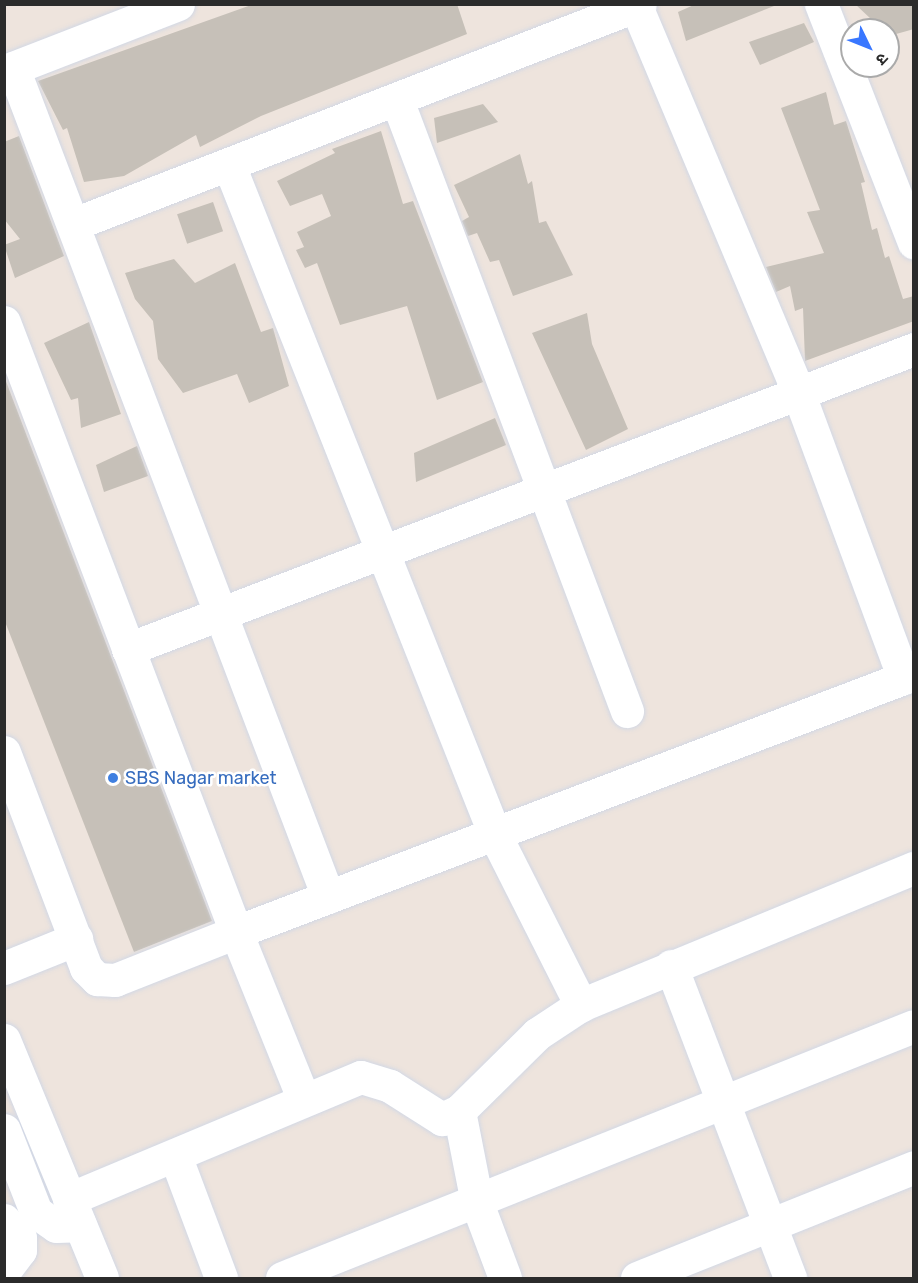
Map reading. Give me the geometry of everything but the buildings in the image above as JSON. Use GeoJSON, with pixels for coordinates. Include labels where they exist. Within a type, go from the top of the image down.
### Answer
{"type":"FeatureCollection","features":[{"type":"Feature","properties":{"kind":"street"},"geometry":{"type":"LineString","coordinates":[[178,4],[9,70],[74,224],[328,897]]}},
{"type":"Feature","properties":{"kind":"street"},"geometry":{"type":"LineString","coordinates":[[821,4],[914,243]]}},
{"type":"Feature","properties":{"kind":"street"},"geometry":{"type":"LineString","coordinates":[[4,752],[76,939],[97,979],[115,980],[909,676],[798,392],[638,5],[74,224]]}},
{"type":"Feature","properties":{"kind":"street"},"geometry":{"type":"LineString","coordinates":[[397,100],[627,711]]}},
{"type":"Feature","properties":{"kind":"street"},"geometry":{"type":"LineString","coordinates":[[229,165],[495,835],[581,1005]]}},
{"type":"Feature","properties":{"kind":"street"},"geometry":{"type":"LineString","coordinates":[[4,322],[236,932],[303,1098]]}},
{"type":"Feature","properties":{"kind":"street"},"geometry":{"type":"LineString","coordinates":[[128,650],[542,489],[914,349]]}},
{"type":"Feature","properties":{"kind":"street"},"geometry":{"type":"LineString","coordinates":[[4,1131],[40,1217],[56,1226],[75,1212],[176,1158],[303,1098],[361,1077],[390,1086],[428,1115],[442,1119],[459,1111],[537,1034],[581,1005],[671,966],[914,868]]}},
{"type":"Feature","properties":{"kind":"street"},"geometry":{"type":"LineString","coordinates":[[4,968],[76,939]]}},
{"type":"Feature","properties":{"kind":"street"},"geometry":{"type":"LineString","coordinates":[[671,966],[718,1103],[790,1278]]}},
{"type":"Feature","properties":{"kind":"street"},"geometry":{"type":"LineString","coordinates":[[282,1278],[477,1203],[718,1103],[914,1026]]}},
{"type":"Feature","properties":{"kind":"street"},"geometry":{"type":"LineString","coordinates":[[4,1040],[102,1278]]}},
{"type":"Feature","properties":{"kind":"street"},"geometry":{"type":"LineString","coordinates":[[459,1111],[477,1203],[505,1278]]}},
{"type":"Feature","properties":{"kind":"street"},"geometry":{"type":"LineString","coordinates":[[176,1158],[221,1278]]}},
{"type":"Feature","properties":{"kind":"street"},"geometry":{"type":"LineString","coordinates":[[637,1278],[914,1167]]}},
{"type":"Feature","properties":{"kind":"street"},"geometry":{"type":"LineString","coordinates":[[4,1220],[20,1238],[20,1250],[4,1271]]}},
{"type":"Feature","properties":{"kind":"place","name":"SBS Nagar market"},"geometry":{"type":"Point","coordinates":[113,778]}}]}
